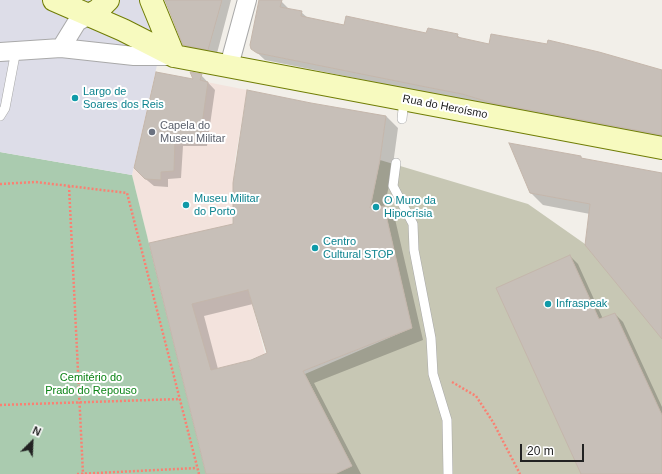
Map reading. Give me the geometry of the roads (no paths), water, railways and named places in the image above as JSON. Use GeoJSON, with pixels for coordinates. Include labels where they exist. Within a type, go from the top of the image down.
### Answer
{"type":"FeatureCollection","features":[{"type":"Feature","properties":{"kind":"main road"},"geometry":{"type":"LineString","coordinates":[[54,0],[123,30],[174,56],[229,66]]}},
{"type":"Feature","properties":{"kind":"main road"},"geometry":{"type":"LineString","coordinates":[[89,15],[98,10],[108,0]]}},
{"type":"Feature","properties":{"kind":"main road"},"geometry":{"type":"LineString","coordinates":[[151,0],[174,56]]}},
{"type":"Feature","properties":{"kind":"main road","name":"Rua do Heroísmo"},"geometry":{"type":"LineString","coordinates":[[229,66],[403,109],[662,148]]}},
{"type":"Feature","properties":{"kind":"street"},"geometry":{"type":"LineString","coordinates":[[229,66],[247,0]]}},
{"type":"Feature","properties":{"kind":"street"},"geometry":{"type":"LineString","coordinates":[[61,48],[77,22],[89,15]]}},
{"type":"Feature","properties":{"kind":"street"},"geometry":{"type":"LineString","coordinates":[[8,51],[61,48],[134,56],[174,56]]}},
{"type":"Feature","properties":{"kind":"lane"},"geometry":{"type":"LineString","coordinates":[[0,116],[4,108],[8,51]]}},
{"type":"Feature","properties":{"kind":"lane"},"geometry":{"type":"LineString","coordinates":[[396,163],[393,186],[413,224],[414,250],[431,338],[433,374],[447,420],[448,474]]}},
{"type":"Feature","properties":{"kind":"place","name":"Largo de Soares dos Reis"},"geometry":{"type":"Point","coordinates":[75,98]}},
{"type":"Feature","properties":{"kind":"place","name":"Capela do Museu Militar"},"geometry":{"type":"Point","coordinates":[152,132]}},
{"type":"Feature","properties":{"kind":"place","name":"Museu Militar do Porto"},"geometry":{"type":"Point","coordinates":[186,205]}},
{"type":"Feature","properties":{"kind":"place","name":"O Muro da Hipocrisia"},"geometry":{"type":"Point","coordinates":[376,207]}},
{"type":"Feature","properties":{"kind":"place","name":"Centro Cultural STOP"},"geometry":{"type":"Point","coordinates":[315,248]}},
{"type":"Feature","properties":{"kind":"place","name":"Infraspeak"},"geometry":{"type":"Point","coordinates":[548,304]}},
{"type":"Feature","properties":{"kind":"park label","name":"Cemitério do Prado do Repouso"},"geometry":{"type":"Point","coordinates":[91,384]}}]}
